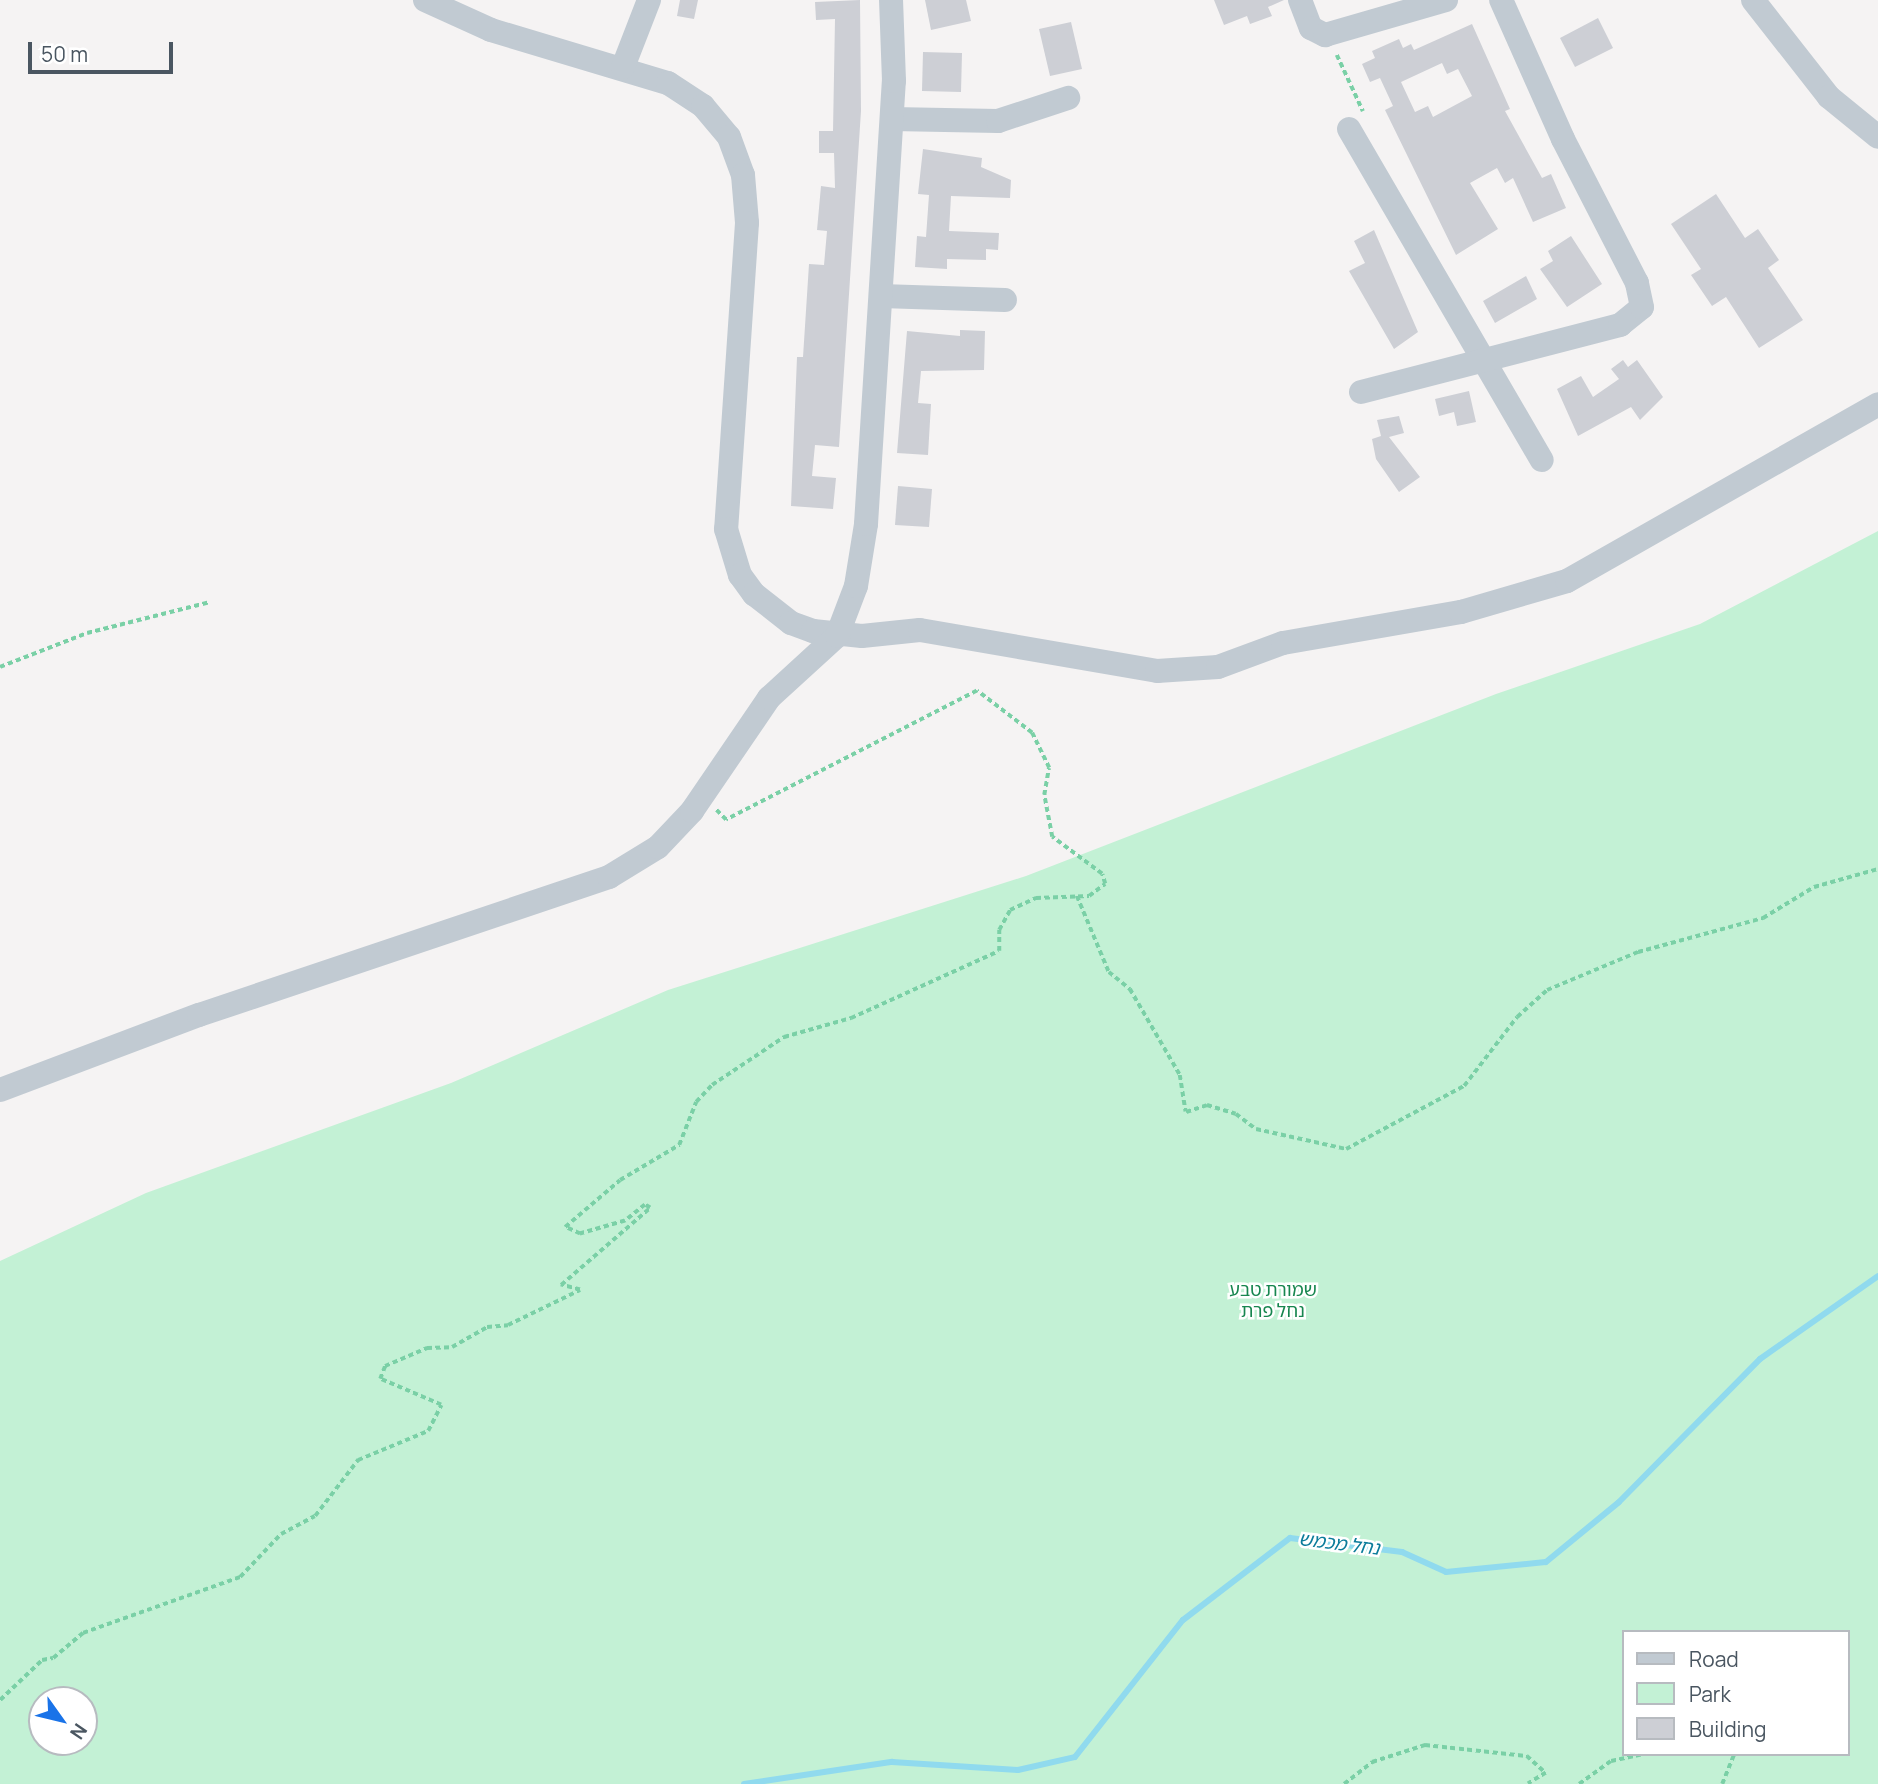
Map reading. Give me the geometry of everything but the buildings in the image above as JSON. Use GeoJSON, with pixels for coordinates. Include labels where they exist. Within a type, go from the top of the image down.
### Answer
{"type":"FeatureCollection","features":[{"type":"Feature","properties":{"kind":"street"},"geometry":{"type":"LineString","coordinates":[[425,0],[491,30],[623,67],[668,83],[703,106],[737,155],[747,223],[725,502],[728,541],[740,575],[771,610],[813,631],[837,636],[920,630],[1157,671],[1218,667],[1283,643],[1461,612],[1567,581],[1878,404]]}},
{"type":"Feature","properties":{"kind":"street"},"geometry":{"type":"LineString","coordinates":[[623,67],[649,0]]}},
{"type":"Feature","properties":{"kind":"street"},"geometry":{"type":"LineString","coordinates":[[0,1090],[199,1015],[609,877],[658,847],[702,797],[769,698],[837,636],[864,548],[892,119],[891,0]]}},
{"type":"Feature","properties":{"kind":"street"},"geometry":{"type":"LineString","coordinates":[[1300,0],[1311,28],[1328,35],[1446,0]]}},
{"type":"Feature","properties":{"kind":"street"},"geometry":{"type":"LineString","coordinates":[[1361,392],[1620,325],[1635,317],[1642,302],[1501,0]]}},
{"type":"Feature","properties":{"kind":"street"},"geometry":{"type":"LineString","coordinates":[[1753,0],[1829,97],[1878,137]]}},
{"type":"Feature","properties":{"kind":"street"},"geometry":{"type":"LineString","coordinates":[[892,119],[998,121],[1068,98]]}},
{"type":"Feature","properties":{"kind":"street"},"geometry":{"type":"LineString","coordinates":[[1349,129],[1542,460]]}},
{"type":"Feature","properties":{"kind":"street"},"geometry":{"type":"LineString","coordinates":[[881,296],[1005,300]]}},
{"type":"Feature","properties":{"kind":"path"},"geometry":{"type":"LineString","coordinates":[[1328,35],[1367,121],[1349,129]]}},
{"type":"Feature","properties":{"kind":"path"},"geometry":{"type":"LineString","coordinates":[[0,667],[87,633],[210,602]]}},
{"type":"Feature","properties":{"kind":"path"},"geometry":{"type":"LineString","coordinates":[[0,1700],[42,1660],[64,1651],[83,1633],[240,1577],[281,1534],[316,1516],[358,1460],[428,1431],[441,1405],[380,1378],[385,1366],[427,1348],[452,1348],[487,1327],[508,1325],[580,1290],[561,1285],[650,1208],[645,1205],[625,1221],[580,1234],[565,1227],[620,1180],[679,1145],[696,1101],[712,1085],[784,1037],[851,1018],[999,951],[999,930],[1010,910],[1036,898],[1077,896],[1105,884],[1102,874],[1052,837],[1044,795],[1049,768],[1032,733],[977,691],[726,820],[702,797]]}},
{"type":"Feature","properties":{"kind":"path"},"geometry":{"type":"LineString","coordinates":[[1077,896],[1109,972],[1130,989],[1180,1075],[1186,1112],[1208,1105],[1236,1114],[1256,1129],[1346,1149],[1464,1086],[1517,1017],[1547,990],[1638,952],[1763,918],[1814,887],[1878,869]]}},
{"type":"Feature","properties":{"kind":"path"},"geometry":{"type":"LineString","coordinates":[[1344,1784],[1372,1762],[1426,1745],[1527,1756],[1546,1773],[1528,1784]]}},
{"type":"Feature","properties":{"kind":"path"},"geometry":{"type":"LineString","coordinates":[[1579,1784],[1611,1761],[1634,1756]]}},
{"type":"Feature","properties":{"kind":"path"},"geometry":{"type":"LineString","coordinates":[[1722,1784],[1733,1756]]}},
{"type":"Feature","properties":{"kind":"green space","name":"שמורת טבע נחל פרת"},"geometry":{"type":"Polygon","coordinates":[[[1878,531],[1878,1784],[0,1784],[0,1261],[146,1193],[451,1083],[668,990],[1026,876],[1496,694],[1700,624],[1878,531]]]}},
{"type":"Feature","properties":{"kind":"waterway","name":"נחל מכמש"},"geometry":{"type":"LineString","coordinates":[[744,1784],[892,1762],[1018,1770],[1075,1757],[1183,1620],[1290,1538],[1402,1552],[1446,1572],[1546,1562],[1619,1502],[1760,1359],[1878,1276]]}}]}
